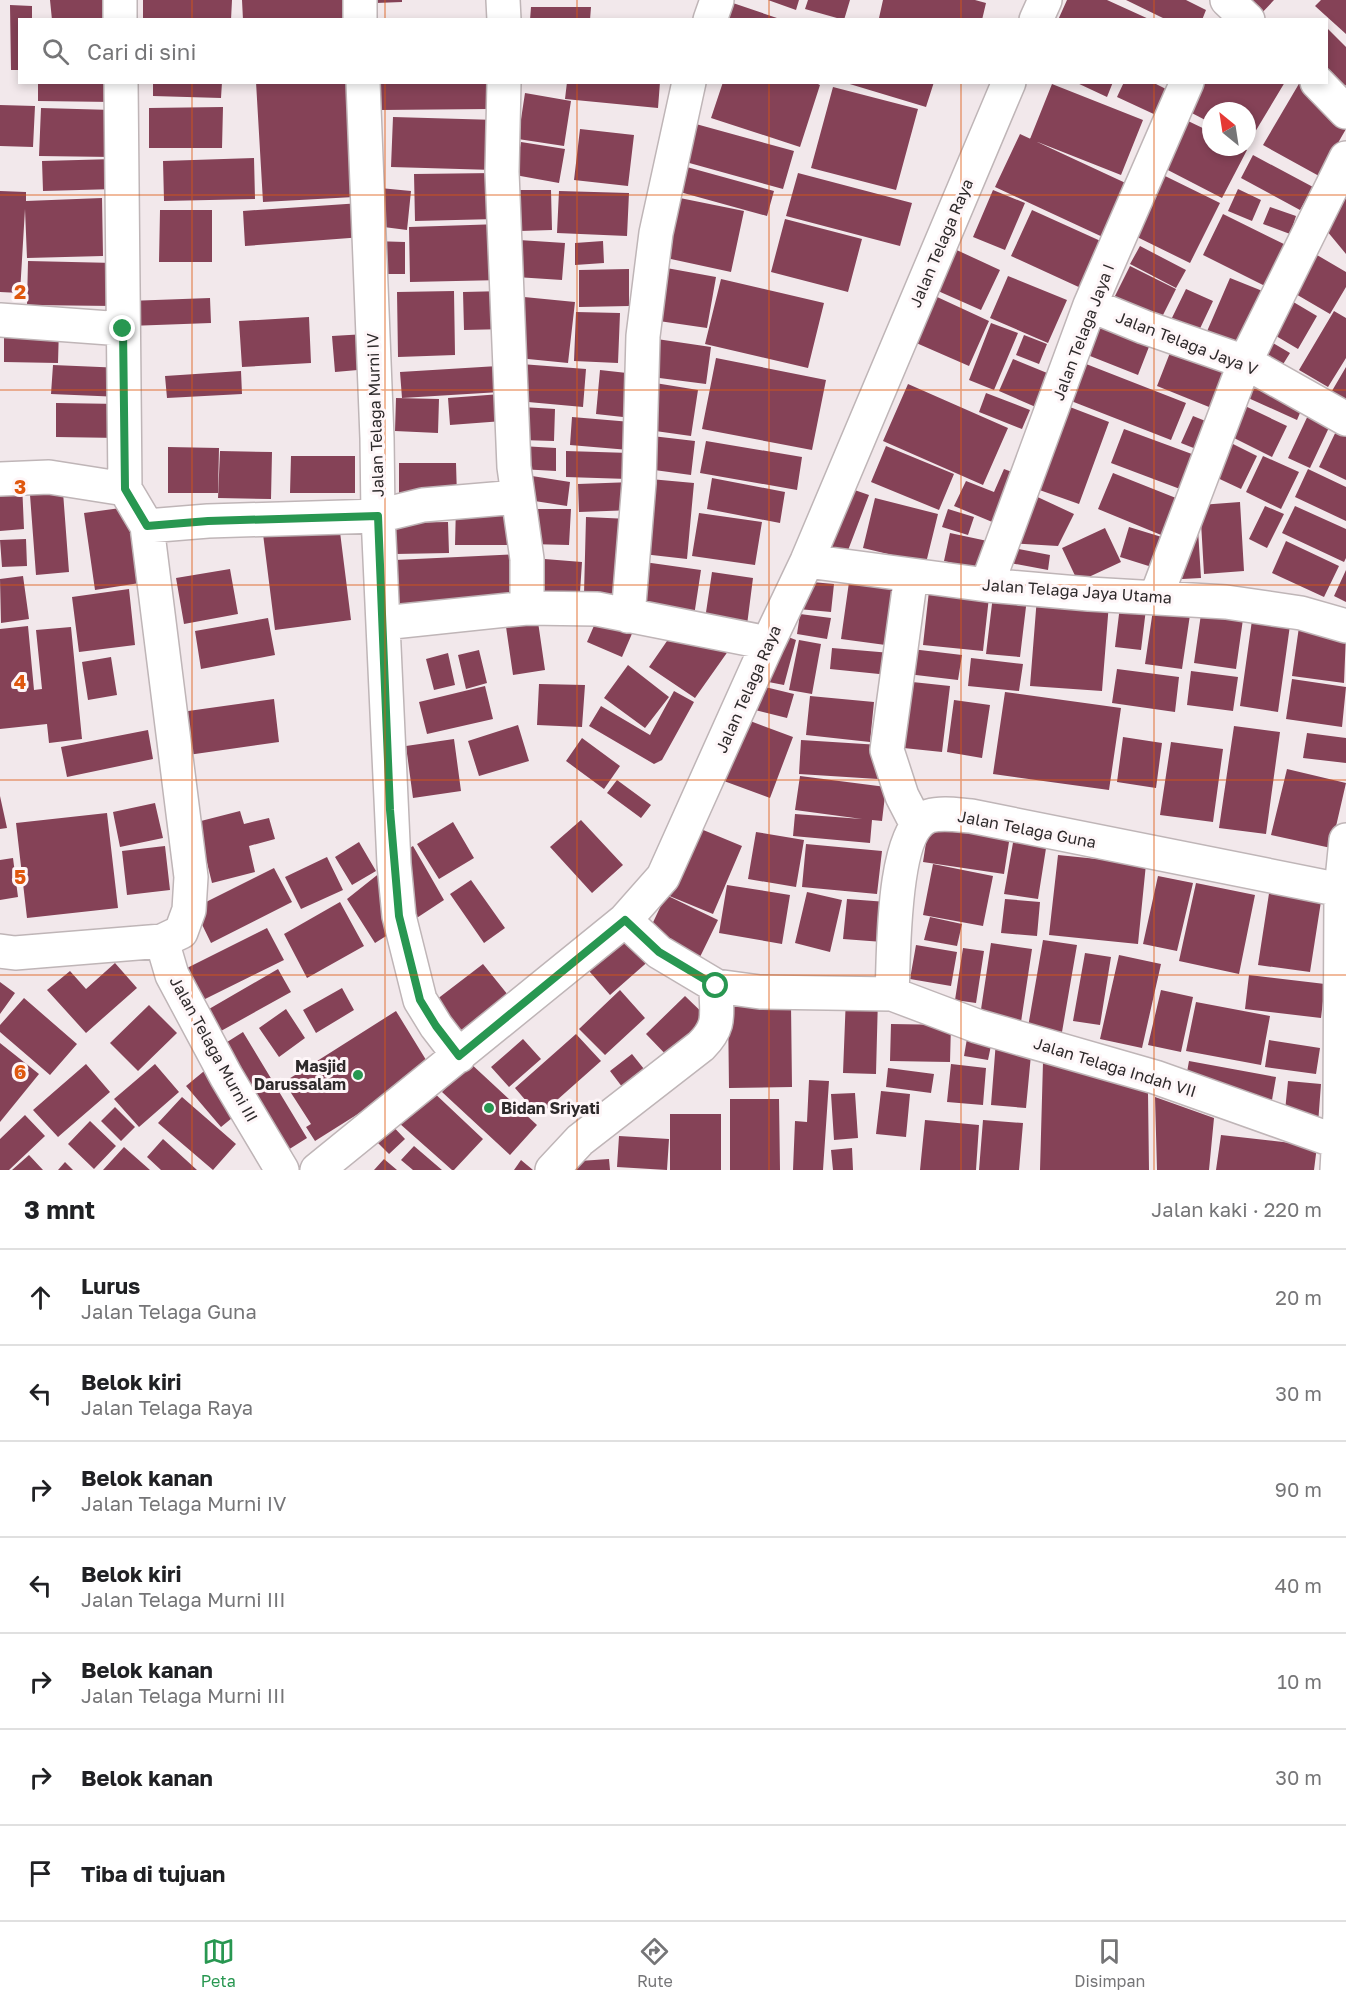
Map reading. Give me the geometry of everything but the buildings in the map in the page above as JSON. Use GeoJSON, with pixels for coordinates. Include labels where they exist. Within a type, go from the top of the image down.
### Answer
{"type":"FeatureCollection","features":[{"type":"Feature","properties":{"kind":"street"},"geometry":{"type":"LineString","coordinates":[[120,0],[120,18]]}},
{"type":"Feature","properties":{"kind":"street"},"geometry":{"type":"LineString","coordinates":[[360,0],[360,18]]}},
{"type":"Feature","properties":{"kind":"street"},"geometry":{"type":"LineString","coordinates":[[503,0],[504,18]]}},
{"type":"Feature","properties":{"kind":"street"},"geometry":{"type":"LineString","coordinates":[[711,18],[717,0]]}},
{"type":"Feature","properties":{"kind":"street"},"geometry":{"type":"LineString","coordinates":[[1037,18],[1045,0]]}},
{"type":"Feature","properties":{"kind":"street"},"geometry":{"type":"LineString","coordinates":[[1216,18],[1225,0],[1246,18]]}},
{"type":"Feature","properties":{"kind":"street"},"geometry":{"type":"LineString","coordinates":[[0,951],[15,953],[162,941],[181,932],[189,910],[191,877],[147,526],[125,489],[121,84]]}},
{"type":"Feature","properties":{"kind":"street","name":"Jalan Telaga Murni IV"},"geometry":{"type":"LineString","coordinates":[[363,84],[390,810],[399,916],[420,1000],[459,1056]]}},
{"type":"Feature","properties":{"kind":"street"},"geometry":{"type":"LineString","coordinates":[[504,84],[502,172],[514,467],[527,559],[527,608]]}},
{"type":"Feature","properties":{"kind":"street"},"geometry":{"type":"LineString","coordinates":[[628,615],[639,483],[643,336],[656,233],[689,84]]}},
{"type":"Feature","properties":{"kind":"street","name":"Jalan Telaga Raya"},"geometry":{"type":"LineString","coordinates":[[317,1170],[625,920],[663,877],[807,561],[1008,84]]}},
{"type":"Feature","properties":{"kind":"street","name":"Jalan Telaga Jaya I"},"geometry":{"type":"LineString","coordinates":[[987,585],[1090,305],[1186,84]]}},
{"type":"Feature","properties":{"kind":"street"},"geometry":{"type":"LineString","coordinates":[[1319,84],[1346,112]]}},
{"type":"Feature","properties":{"kind":"street"},"geometry":{"type":"LineString","coordinates":[[1156,597],[1245,362],[1346,159]]}},
{"type":"Feature","properties":{"kind":"street","name":"Jalan Telaga Jaya V"},"geometry":{"type":"LineString","coordinates":[[1090,305],[1144,327],[1245,362],[1346,419]]}},
{"type":"Feature","properties":{"kind":"street"},"geometry":{"type":"LineString","coordinates":[[0,320],[123,329]]}},
{"type":"Feature","properties":{"kind":"street"},"geometry":{"type":"LineString","coordinates":[[0,479],[49,477],[125,489]]}},
{"type":"Feature","properties":{"kind":"street"},"geometry":{"type":"LineString","coordinates":[[147,526],[208,521],[378,516],[423,505],[518,497]]}},
{"type":"Feature","properties":{"kind":"street","name":"Jalan Telaga Jaya Utama"},"geometry":{"type":"LineString","coordinates":[[807,561],[987,585],[1237,604],[1301,613],[1346,626]]}},
{"type":"Feature","properties":{"kind":"street"},"geometry":{"type":"LineString","coordinates":[[625,920],[659,952],[716,986],[760,992],[892,994],[898,883],[907,842],[916,825],[902,796],[886,750],[911,574]]}},
{"type":"Feature","properties":{"kind":"street"},"geometry":{"type":"LineString","coordinates":[[383,623],[527,608],[597,609],[768,643]]}},
{"type":"Feature","properties":{"kind":"street","name":"Jalan Telaga Guna"},"geometry":{"type":"LineString","coordinates":[[916,825],[928,816],[941,814],[971,816],[1343,890]]}},
{"type":"Feature","properties":{"kind":"street"},"geometry":{"type":"LineString","coordinates":[[1340,1135],[1343,890],[1346,840]]}},
{"type":"Feature","properties":{"kind":"street","name":"Jalan Telaga Murni III"},"geometry":{"type":"LineString","coordinates":[[162,941],[172,975],[226,1076],[282,1170]]}},
{"type":"Feature","properties":{"kind":"street"},"geometry":{"type":"LineString","coordinates":[[552,1170],[580,1140],[711,1036],[716,1026],[716,986]]}},
{"type":"Feature","properties":{"kind":"street","name":"Jalan Telaga Indah VII"},"geometry":{"type":"LineString","coordinates":[[892,994],[977,1026],[1155,1077],[1340,1135]]}},
{"type":"Feature","properties":{"kind":"place","name":"Masjid Darussalam"},"geometry":{"type":"Point","coordinates":[358,1075]}},
{"type":"Feature","properties":{"kind":"place","name":"Bidan Sriyati"},"geometry":{"type":"Point","coordinates":[489,1108]}},
{"type":"Feature","properties":{"kind":"route"},"geometry":{"type":"LineString","coordinates":[[123,329],[125,489],[147,526],[208,521],[378,516],[390,810],[399,916],[420,1000],[459,1056],[625,920],[659,952],[716,986]]}}]}
